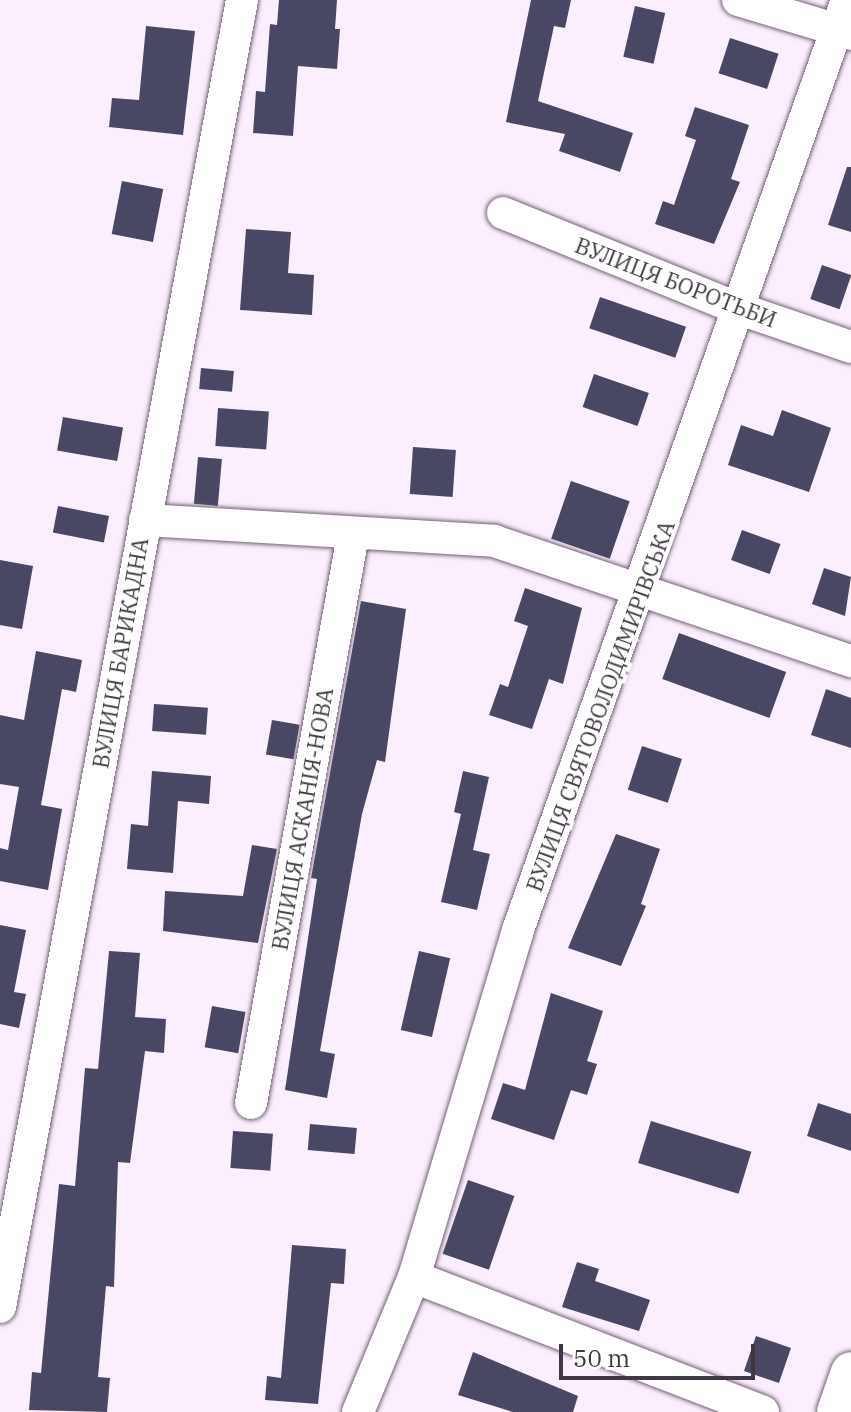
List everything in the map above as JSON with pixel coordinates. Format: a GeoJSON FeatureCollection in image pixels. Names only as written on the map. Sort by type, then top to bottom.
{"type":"FeatureCollection","features":[{"type":"Feature","properties":{"kind":"main road"},"geometry":{"type":"LineString","coordinates":[[837,1412],[851,1372]]}},
{"type":"Feature","properties":{"kind":"street","name":"ВУЛИЦЯ БАРИКАДНА"},"geometry":{"type":"LineString","coordinates":[[0,1307],[242,0]]}},
{"type":"Feature","properties":{"kind":"street"},"geometry":{"type":"LineString","coordinates":[[738,0],[845,21]]}},
{"type":"Feature","properties":{"kind":"street","name":"ВУЛИЦЯ СВЯТОВОЛОДИМИРІВСЬКА"},"geometry":{"type":"LineString","coordinates":[[358,1412],[414,1277],[518,930],[644,589],[740,309],[845,21]]}},
{"type":"Feature","properties":{"kind":"street","name":"ВУЛИЦЯ БОРОТЬБИ"},"geometry":{"type":"LineString","coordinates":[[503,213],[740,309],[851,347]]}},
{"type":"Feature","properties":{"kind":"street"},"geometry":{"type":"LineString","coordinates":[[145,520],[353,535],[494,541],[851,661]]}},
{"type":"Feature","properties":{"kind":"street","name":"ВУЛИЦЯ АСКАНІЯ-НОВА"},"geometry":{"type":"LineString","coordinates":[[251,1103],[353,535]]}},
{"type":"Feature","properties":{"kind":"street"},"geometry":{"type":"LineString","coordinates":[[414,1277],[763,1412]]}},
{"type":"Feature","properties":{"kind":"building"},"geometry":{"type":"Polygon","coordinates":[[[279,0],[337,0],[335,29],[340,29],[337,69],[298,66],[293,136],[253,133],[256,91],[265,92],[270,24],[277,25],[279,0]]]}},
{"type":"Feature","properties":{"kind":"building"},"geometry":{"type":"Polygon","coordinates":[[[531,0],[571,0],[565,28],[554,26],[538,101],[633,133],[620,172],[559,151],[565,134],[506,122],[531,0]]]}},
{"type":"Feature","properties":{"kind":"building"},"geometry":{"type":"Polygon","coordinates":[[[635,6],[665,13],[654,64],[623,57],[635,6]]]}},
{"type":"Feature","properties":{"kind":"building"},"geometry":{"type":"Polygon","coordinates":[[[146,26],[195,31],[183,135],[109,127],[112,98],[139,100],[146,26]]]}},
{"type":"Feature","properties":{"kind":"building"},"geometry":{"type":"Polygon","coordinates":[[[730,38],[779,54],[767,89],[719,73],[730,38]]]}},
{"type":"Feature","properties":{"kind":"building"},"geometry":{"type":"Polygon","coordinates":[[[695,107],[749,125],[731,179],[740,182],[714,244],[655,224],[663,201],[674,205],[696,140],[685,136],[695,107]]]}},
{"type":"Feature","properties":{"kind":"building"},"geometry":{"type":"Polygon","coordinates":[[[847,167],[851,167],[851,232],[828,225],[847,167]]]}},
{"type":"Feature","properties":{"kind":"building"},"geometry":{"type":"Polygon","coordinates":[[[122,181],[163,189],[153,242],[112,234],[122,181]]]}},
{"type":"Feature","properties":{"kind":"building"},"geometry":{"type":"Polygon","coordinates":[[[246,229],[291,232],[288,273],[314,275],[312,315],[240,310],[246,229]]]}},
{"type":"Feature","properties":{"kind":"building"},"geometry":{"type":"Polygon","coordinates":[[[822,265],[851,275],[840,309],[810,299],[822,265]]]}},
{"type":"Feature","properties":{"kind":"building"},"geometry":{"type":"Polygon","coordinates":[[[600,297],[686,327],[675,358],[589,328],[600,297]]]}},
{"type":"Feature","properties":{"kind":"building"},"geometry":{"type":"Polygon","coordinates":[[[201,368],[234,371],[232,392],[199,389],[201,368]]]}},
{"type":"Feature","properties":{"kind":"building"},"geometry":{"type":"Polygon","coordinates":[[[594,374],[649,393],[637,426],[583,407],[594,374]]]}},
{"type":"Feature","properties":{"kind":"building"},"geometry":{"type":"Polygon","coordinates":[[[218,408],[269,412],[266,449],[215,446],[218,408]]]}},
{"type":"Feature","properties":{"kind":"building"},"geometry":{"type":"Polygon","coordinates":[[[782,410],[831,428],[809,492],[728,465],[741,425],[773,436],[782,410]]]}},
{"type":"Feature","properties":{"kind":"building"},"geometry":{"type":"Polygon","coordinates":[[[63,417],[123,428],[117,461],[57,450],[63,417]]]}},
{"type":"Feature","properties":{"kind":"building"},"geometry":{"type":"Polygon","coordinates":[[[413,447],[456,450],[453,497],[410,494],[413,447]]]}},
{"type":"Feature","properties":{"kind":"building"},"geometry":{"type":"Polygon","coordinates":[[[198,457],[222,459],[218,506],[194,504],[198,457]]]}},
{"type":"Feature","properties":{"kind":"building"},"geometry":{"type":"Polygon","coordinates":[[[571,481],[630,501],[610,559],[551,539],[571,481]]]}},
{"type":"Feature","properties":{"kind":"building"},"geometry":{"type":"Polygon","coordinates":[[[58,506],[109,516],[104,542],[53,533],[58,506]]]}},
{"type":"Feature","properties":{"kind":"building"},"geometry":{"type":"Polygon","coordinates":[[[742,530],[781,544],[770,574],[731,560],[742,530]]]}},
{"type":"Feature","properties":{"kind":"building"},"geometry":{"type":"Polygon","coordinates":[[[0,560],[33,566],[22,629],[0,625],[0,560]]]}},
{"type":"Feature","properties":{"kind":"building"},"geometry":{"type":"Polygon","coordinates":[[[824,568],[851,577],[845,616],[812,604],[824,568]]]}},
{"type":"Feature","properties":{"kind":"building"},"geometry":{"type":"Polygon","coordinates":[[[525,588],[582,608],[563,684],[549,679],[532,729],[489,715],[500,684],[508,687],[528,626],[514,621],[525,588]]]}},
{"type":"Feature","properties":{"kind":"building"},"geometry":{"type":"Polygon","coordinates":[[[361,601],[406,609],[385,762],[377,760],[362,814],[320,1051],[335,1054],[327,1098],[285,1090],[317,879],[311,878],[361,601]]]}},
{"type":"Feature","properties":{"kind":"building"},"geometry":{"type":"Polygon","coordinates":[[[679,633],[786,672],[769,718],[662,679],[679,633]]]}},
{"type":"Feature","properties":{"kind":"building"},"geometry":{"type":"Polygon","coordinates":[[[36,651],[82,660],[76,692],[62,689],[41,805],[62,809],[48,890],[0,881],[0,848],[8,850],[19,787],[0,784],[0,715],[24,720],[36,651]]]}},
{"type":"Feature","properties":{"kind":"building"},"geometry":{"type":"Polygon","coordinates":[[[826,689],[851,698],[851,748],[811,735],[826,689]]]}},
{"type":"Feature","properties":{"kind":"building"},"geometry":{"type":"Polygon","coordinates":[[[154,704],[208,708],[206,735],[152,731],[154,704]]]}},
{"type":"Feature","properties":{"kind":"building"},"geometry":{"type":"Polygon","coordinates":[[[272,720],[300,725],[293,759],[266,754],[272,720]]]}},
{"type":"Feature","properties":{"kind":"building"},"geometry":{"type":"Polygon","coordinates":[[[642,746],[682,759],[668,803],[628,790],[642,746]]]}},
{"type":"Feature","properties":{"kind":"building"},"geometry":{"type":"Polygon","coordinates":[[[152,771],[211,776],[209,804],[178,801],[173,873],[127,869],[131,824],[148,826],[152,771]]]}},
{"type":"Feature","properties":{"kind":"building"},"geometry":{"type":"Polygon","coordinates":[[[463,771],[489,777],[473,850],[490,854],[477,910],[441,902],[461,814],[454,812],[463,771]]]}},
{"type":"Feature","properties":{"kind":"building"},"geometry":{"type":"Polygon","coordinates":[[[616,834],[660,849],[641,904],[646,906],[621,966],[568,948],[616,834]]]}},
{"type":"Feature","properties":{"kind":"building"},"geometry":{"type":"Polygon","coordinates":[[[252,845],[277,849],[258,943],[163,931],[165,891],[243,896],[252,845]]]}},
{"type":"Feature","properties":{"kind":"building"},"geometry":{"type":"Polygon","coordinates":[[[0,925],[26,930],[14,992],[26,994],[19,1028],[0,1024],[0,925]]]}},
{"type":"Feature","properties":{"kind":"building"},"geometry":{"type":"Polygon","coordinates":[[[109,951],[140,953],[135,1017],[166,1019],[164,1053],[145,1051],[130,1163],[118,1162],[114,1287],[106,1286],[98,1377],[110,1378],[107,1412],[29,1410],[32,1372],[41,1373],[59,1184],[75,1186],[85,1068],[98,1069],[109,951]]]}},
{"type":"Feature","properties":{"kind":"building"},"geometry":{"type":"Polygon","coordinates":[[[419,951],[450,958],[432,1037],[401,1030],[419,951]]]}},
{"type":"Feature","properties":{"kind":"building"},"geometry":{"type":"Polygon","coordinates":[[[551,993],[603,1011],[587,1061],[597,1064],[587,1095],[571,1090],[554,1140],[491,1119],[503,1083],[525,1090],[551,993]]]}},
{"type":"Feature","properties":{"kind":"building"},"geometry":{"type":"Polygon","coordinates":[[[212,1006],[245,1012],[238,1053],[205,1047],[212,1006]]]}},
{"type":"Feature","properties":{"kind":"building"},"geometry":{"type":"Polygon","coordinates":[[[818,1103],[851,1114],[851,1151],[807,1136],[818,1103]]]}},
{"type":"Feature","properties":{"kind":"building"},"geometry":{"type":"Polygon","coordinates":[[[651,1121],[751,1152],[739,1194],[638,1163],[651,1121]]]}},
{"type":"Feature","properties":{"kind":"building"},"geometry":{"type":"Polygon","coordinates":[[[310,1124],[357,1128],[355,1154],[308,1150],[310,1124]]]}},
{"type":"Feature","properties":{"kind":"building"},"geometry":{"type":"Polygon","coordinates":[[[233,1131],[273,1134],[270,1171],[230,1168],[233,1131]]]}},
{"type":"Feature","properties":{"kind":"building"},"geometry":{"type":"Polygon","coordinates":[[[468,1180],[514,1196],[489,1270],[443,1254],[468,1180]]]}},
{"type":"Feature","properties":{"kind":"building"},"geometry":{"type":"Polygon","coordinates":[[[292,1245],[346,1249],[344,1284],[331,1283],[318,1404],[265,1400],[267,1376],[281,1378],[292,1245]]]}},
{"type":"Feature","properties":{"kind":"building"},"geometry":{"type":"Polygon","coordinates":[[[577,1262],[599,1269],[595,1281],[650,1300],[639,1331],[562,1307],[577,1262]]]}},
{"type":"Feature","properties":{"kind":"building"},"geometry":{"type":"Polygon","coordinates":[[[756,1336],[791,1348],[779,1383],[744,1371],[756,1336]]]}},
{"type":"Feature","properties":{"kind":"building"},"geometry":{"type":"Polygon","coordinates":[[[473,1352],[578,1396],[573,1412],[513,1412],[458,1395],[473,1352]]]}}]}
